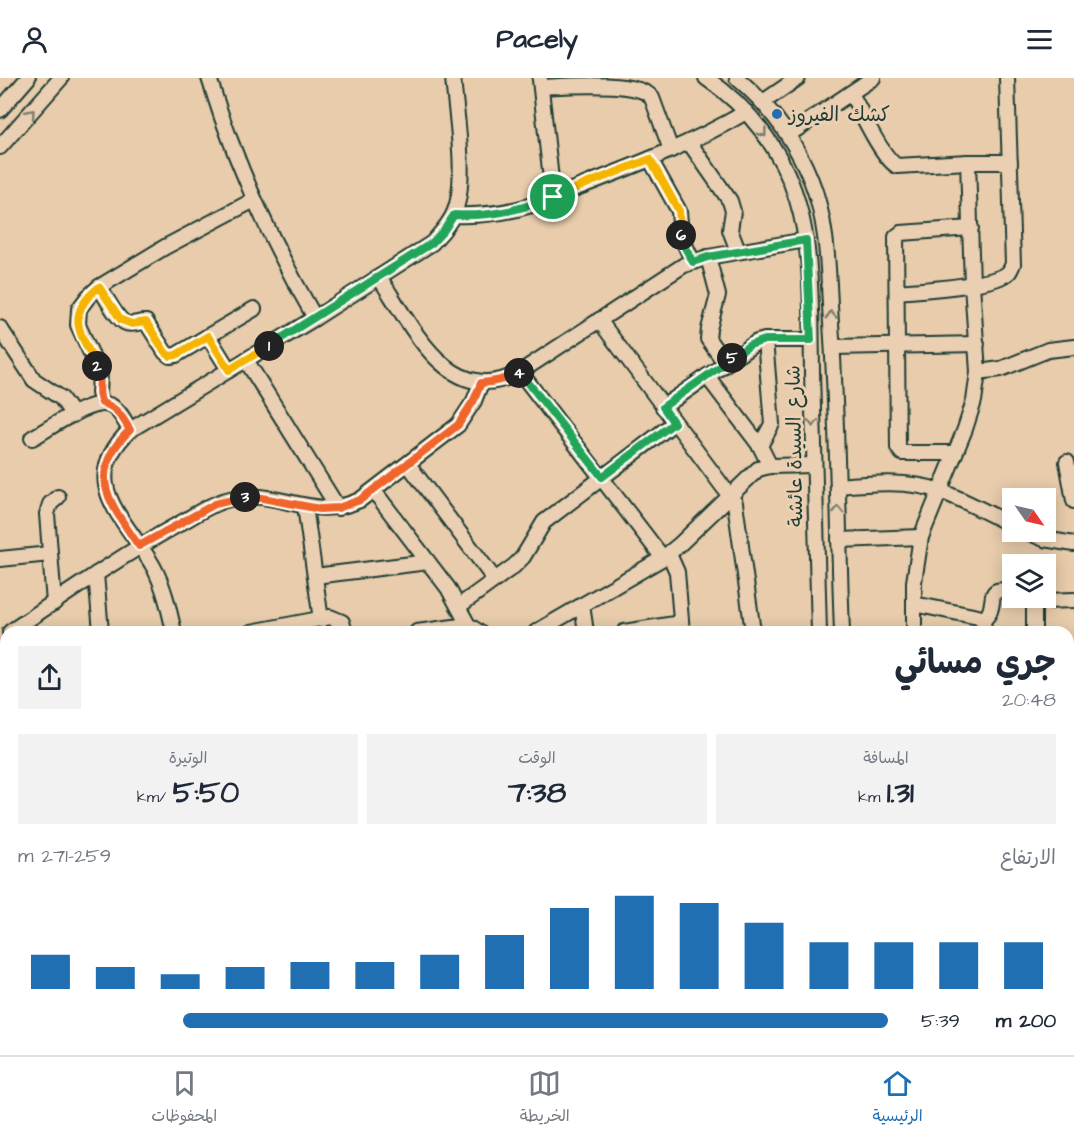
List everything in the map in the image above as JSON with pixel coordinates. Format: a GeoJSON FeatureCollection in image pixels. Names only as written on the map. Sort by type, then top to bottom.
{"type":"FeatureCollection","features":[{"type":"Feature","properties":{"kind":"street"},"geometry":{"type":"LineString","coordinates":[[0,110],[28,78]]}},
{"type":"Feature","properties":{"kind":"street"},"geometry":{"type":"LineString","coordinates":[[0,147],[61,78]]}},
{"type":"Feature","properties":{"kind":"street"},"geometry":{"type":"LineString","coordinates":[[209,78],[229,138],[254,200],[279,253],[315,318]]}},
{"type":"Feature","properties":{"kind":"street"},"geometry":{"type":"LineString","coordinates":[[172,626],[162,585],[153,566],[106,494],[105,476],[108,458],[117,442],[130,430],[315,318],[432,243],[444,230],[454,215],[460,196],[462,177],[453,78]]}},
{"type":"Feature","properties":{"kind":"street","name":"شارع السيدة عائشة"},"geometry":{"type":"LineString","coordinates":[[706,78],[746,112],[771,144],[797,199],[806,240],[819,626]]}},
{"type":"Feature","properties":{"kind":"street","name":"شارع السيدة عائشة"},"geometry":{"type":"LineString","coordinates":[[737,78],[763,102],[788,135],[811,180],[825,229],[833,347],[842,626]]}},
{"type":"Feature","properties":{"kind":"street"},"geometry":{"type":"LineString","coordinates":[[763,102],[798,78]]}},
{"type":"Feature","properties":{"kind":"street"},"geometry":{"type":"LineString","coordinates":[[788,135],[873,78]]}},
{"type":"Feature","properties":{"kind":"street"},"geometry":{"type":"LineString","coordinates":[[897,292],[972,284],[1010,272],[1013,264],[1006,78]]}},
{"type":"Feature","properties":{"kind":"street"},"geometry":{"type":"LineString","coordinates":[[553,197],[540,82],[639,88],[647,92],[652,98],[671,150]]}},
{"type":"Feature","properties":{"kind":"street"},"geometry":{"type":"LineString","coordinates":[[851,93],[882,150],[897,166],[1010,162]]}},
{"type":"Feature","properties":{"kind":"street"},"geometry":{"type":"LineString","coordinates":[[454,215],[479,216],[503,213],[553,197],[671,150],[721,127],[746,112]]}},
{"type":"Feature","properties":{"kind":"street"},"geometry":{"type":"LineString","coordinates":[[689,141],[730,201],[733,211],[730,230],[738,251]]}},
{"type":"Feature","properties":{"kind":"street"},"geometry":{"type":"LineString","coordinates":[[650,159],[679,211],[681,236],[693,262]]}},
{"type":"Feature","properties":{"kind":"street"},"geometry":{"type":"LineString","coordinates":[[914,626],[916,559],[921,537],[965,429],[974,401],[978,372],[972,284],[968,162]]}},
{"type":"Feature","properties":{"kind":"street"},"geometry":{"type":"LineString","coordinates":[[102,403],[99,393],[100,373],[80,333],[77,317],[83,303],[99,287],[165,247],[254,200]]}},
{"type":"Feature","properties":{"kind":"street"},"geometry":{"type":"LineString","coordinates":[[954,453],[902,453],[899,451],[896,237],[901,233],[971,228]]}},
{"type":"Feature","properties":{"kind":"street"},"geometry":{"type":"LineString","coordinates":[[379,277],[422,340],[451,372],[481,383],[495,382],[508,379],[520,372],[598,320],[693,262],[738,251],[806,240]]}},
{"type":"Feature","properties":{"kind":"street"},"geometry":{"type":"LineString","coordinates":[[708,257],[718,295],[708,339],[725,363]]}},
{"type":"Feature","properties":{"kind":"street"},"geometry":{"type":"LineString","coordinates":[[99,287],[121,320],[132,324],[146,322],[168,355],[176,355],[254,309]]}},
{"type":"Feature","properties":{"kind":"street"},"geometry":{"type":"LineString","coordinates":[[598,320],[730,495],[737,512],[752,626]]}},
{"type":"Feature","properties":{"kind":"street"},"geometry":{"type":"LineString","coordinates":[[0,328],[34,380],[61,398],[72,415]]}},
{"type":"Feature","properties":{"kind":"street"},"geometry":{"type":"LineString","coordinates":[[208,336],[229,370]]}},
{"type":"Feature","properties":{"kind":"street"},"geometry":{"type":"LineString","coordinates":[[760,446],[771,428],[772,419],[765,340]]}},
{"type":"Feature","properties":{"kind":"street"},"geometry":{"type":"LineString","coordinates":[[663,407],[750,345],[765,340],[811,340]]}},
{"type":"Feature","properties":{"kind":"street"},"geometry":{"type":"LineString","coordinates":[[833,347],[977,344]]}},
{"type":"Feature","properties":{"kind":"street"},"geometry":{"type":"LineString","coordinates":[[978,372],[1001,369],[1048,350],[1074,347]]}},
{"type":"Feature","properties":{"kind":"street"},"geometry":{"type":"LineString","coordinates":[[246,360],[338,508]]}},
{"type":"Feature","properties":{"kind":"street"},"geometry":{"type":"LineString","coordinates":[[520,372],[677,572],[681,626]]}},
{"type":"Feature","properties":{"kind":"street"},"geometry":{"type":"LineString","coordinates":[[707,376],[760,446],[770,466]]}},
{"type":"Feature","properties":{"kind":"street"},"geometry":{"type":"LineString","coordinates":[[19,626],[139,546],[215,504],[236,498],[257,497],[320,509],[338,508],[360,500],[458,425],[474,400],[481,383]]}},
{"type":"Feature","properties":{"kind":"street"},"geometry":{"type":"LineString","coordinates":[[812,390],[834,390]]}},
{"type":"Feature","properties":{"kind":"street"},"geometry":{"type":"LineString","coordinates":[[32,438],[89,406],[102,403],[112,405],[130,430]]}},
{"type":"Feature","properties":{"kind":"street"},"geometry":{"type":"LineString","coordinates":[[459,606],[514,566],[523,557],[544,522],[674,423]]}},
{"type":"Feature","properties":{"kind":"street"},"geometry":{"type":"LineString","coordinates":[[1067,462],[1074,501]]}},
{"type":"Feature","properties":{"kind":"street"},"geometry":{"type":"LineString","coordinates":[[408,464],[495,580]]}},
{"type":"Feature","properties":{"kind":"street"},"geometry":{"type":"LineString","coordinates":[[546,626],[666,556],[753,473],[770,466],[814,465]]}},
{"type":"Feature","properties":{"kind":"street"},"geometry":{"type":"LineString","coordinates":[[838,486],[872,483],[906,485],[939,491],[1002,520]]}},
{"type":"Feature","properties":{"kind":"street"},"geometry":{"type":"LineString","coordinates":[[374,491],[448,588],[470,626]]}},
{"type":"Feature","properties":{"kind":"street"},"geometry":{"type":"LineString","coordinates":[[54,603],[47,514],[50,504],[57,497]]}},
{"type":"Feature","properties":{"kind":"street"},"geometry":{"type":"LineString","coordinates":[[305,506],[315,576],[328,623]]}},
{"type":"Feature","properties":{"kind":"street"},"geometry":{"type":"LineString","coordinates":[[839,540],[921,537]]}},
{"type":"Feature","properties":{"kind":"street"},"geometry":{"type":"LineString","coordinates":[[1056,541],[1074,544]]}},
{"type":"Feature","properties":{"kind":"street"},"geometry":{"type":"LineString","coordinates":[[0,559],[50,554]]}},
{"type":"Feature","properties":{"kind":"street"},"geometry":{"type":"LineString","coordinates":[[315,576],[428,562]]}},
{"type":"Feature","properties":{"kind":"street"},"geometry":{"type":"LineString","coordinates":[[817,566],[840,565]]}},
{"type":"Feature","properties":{"kind":"street"},"geometry":{"type":"LineString","coordinates":[[96,574],[100,626]]}},
{"type":"Feature","properties":{"kind":"street"},"geometry":{"type":"LineString","coordinates":[[984,626],[991,611],[993,593],[1002,589]]}},
{"type":"Feature","properties":{"kind":"street"},"geometry":{"type":"LineString","coordinates":[[1056,601],[1074,600]]}},
{"type":"Feature","properties":{"kind":"street"},"geometry":{"type":"LineString","coordinates":[[914,604],[978,617],[984,626]]}},
{"type":"Feature","properties":{"kind":"street"},"geometry":{"type":"LineString","coordinates":[[582,605],[585,626]]}},
{"type":"Feature","properties":{"kind":"street"},"geometry":{"type":"LineString","coordinates":[[1033,608],[1034,626]]}},
{"type":"Feature","properties":{"kind":"street"},"geometry":{"type":"LineString","coordinates":[[302,626],[342,622],[343,626]]}},
{"type":"Feature","properties":{"kind":"place","name":"كشك الفيروز"},"geometry":{"type":"Point","coordinates":[777,114]}},
{"type":"Feature","properties":{"kind":"route"},"geometry":{"type":"LineString","coordinates":[[650,159],[679,211],[683,244],[693,262],[738,251],[806,240],[811,340],[765,340],[750,345],[663,407],[674,423],[602,477],[520,372],[508,379],[481,383],[467,413],[458,425],[360,500],[338,508],[320,509],[257,497],[246,496],[225,500],[139,546],[114,510],[106,494],[105,476],[108,458],[117,442],[130,430],[112,405],[102,403],[99,393],[100,373],[80,333],[77,317],[79,309],[94,291],[99,287],[121,320],[126,323],[146,322],[168,355],[176,355],[208,336],[229,370],[432,243],[454,215],[503,213],[553,197],[650,159]]}}]}
